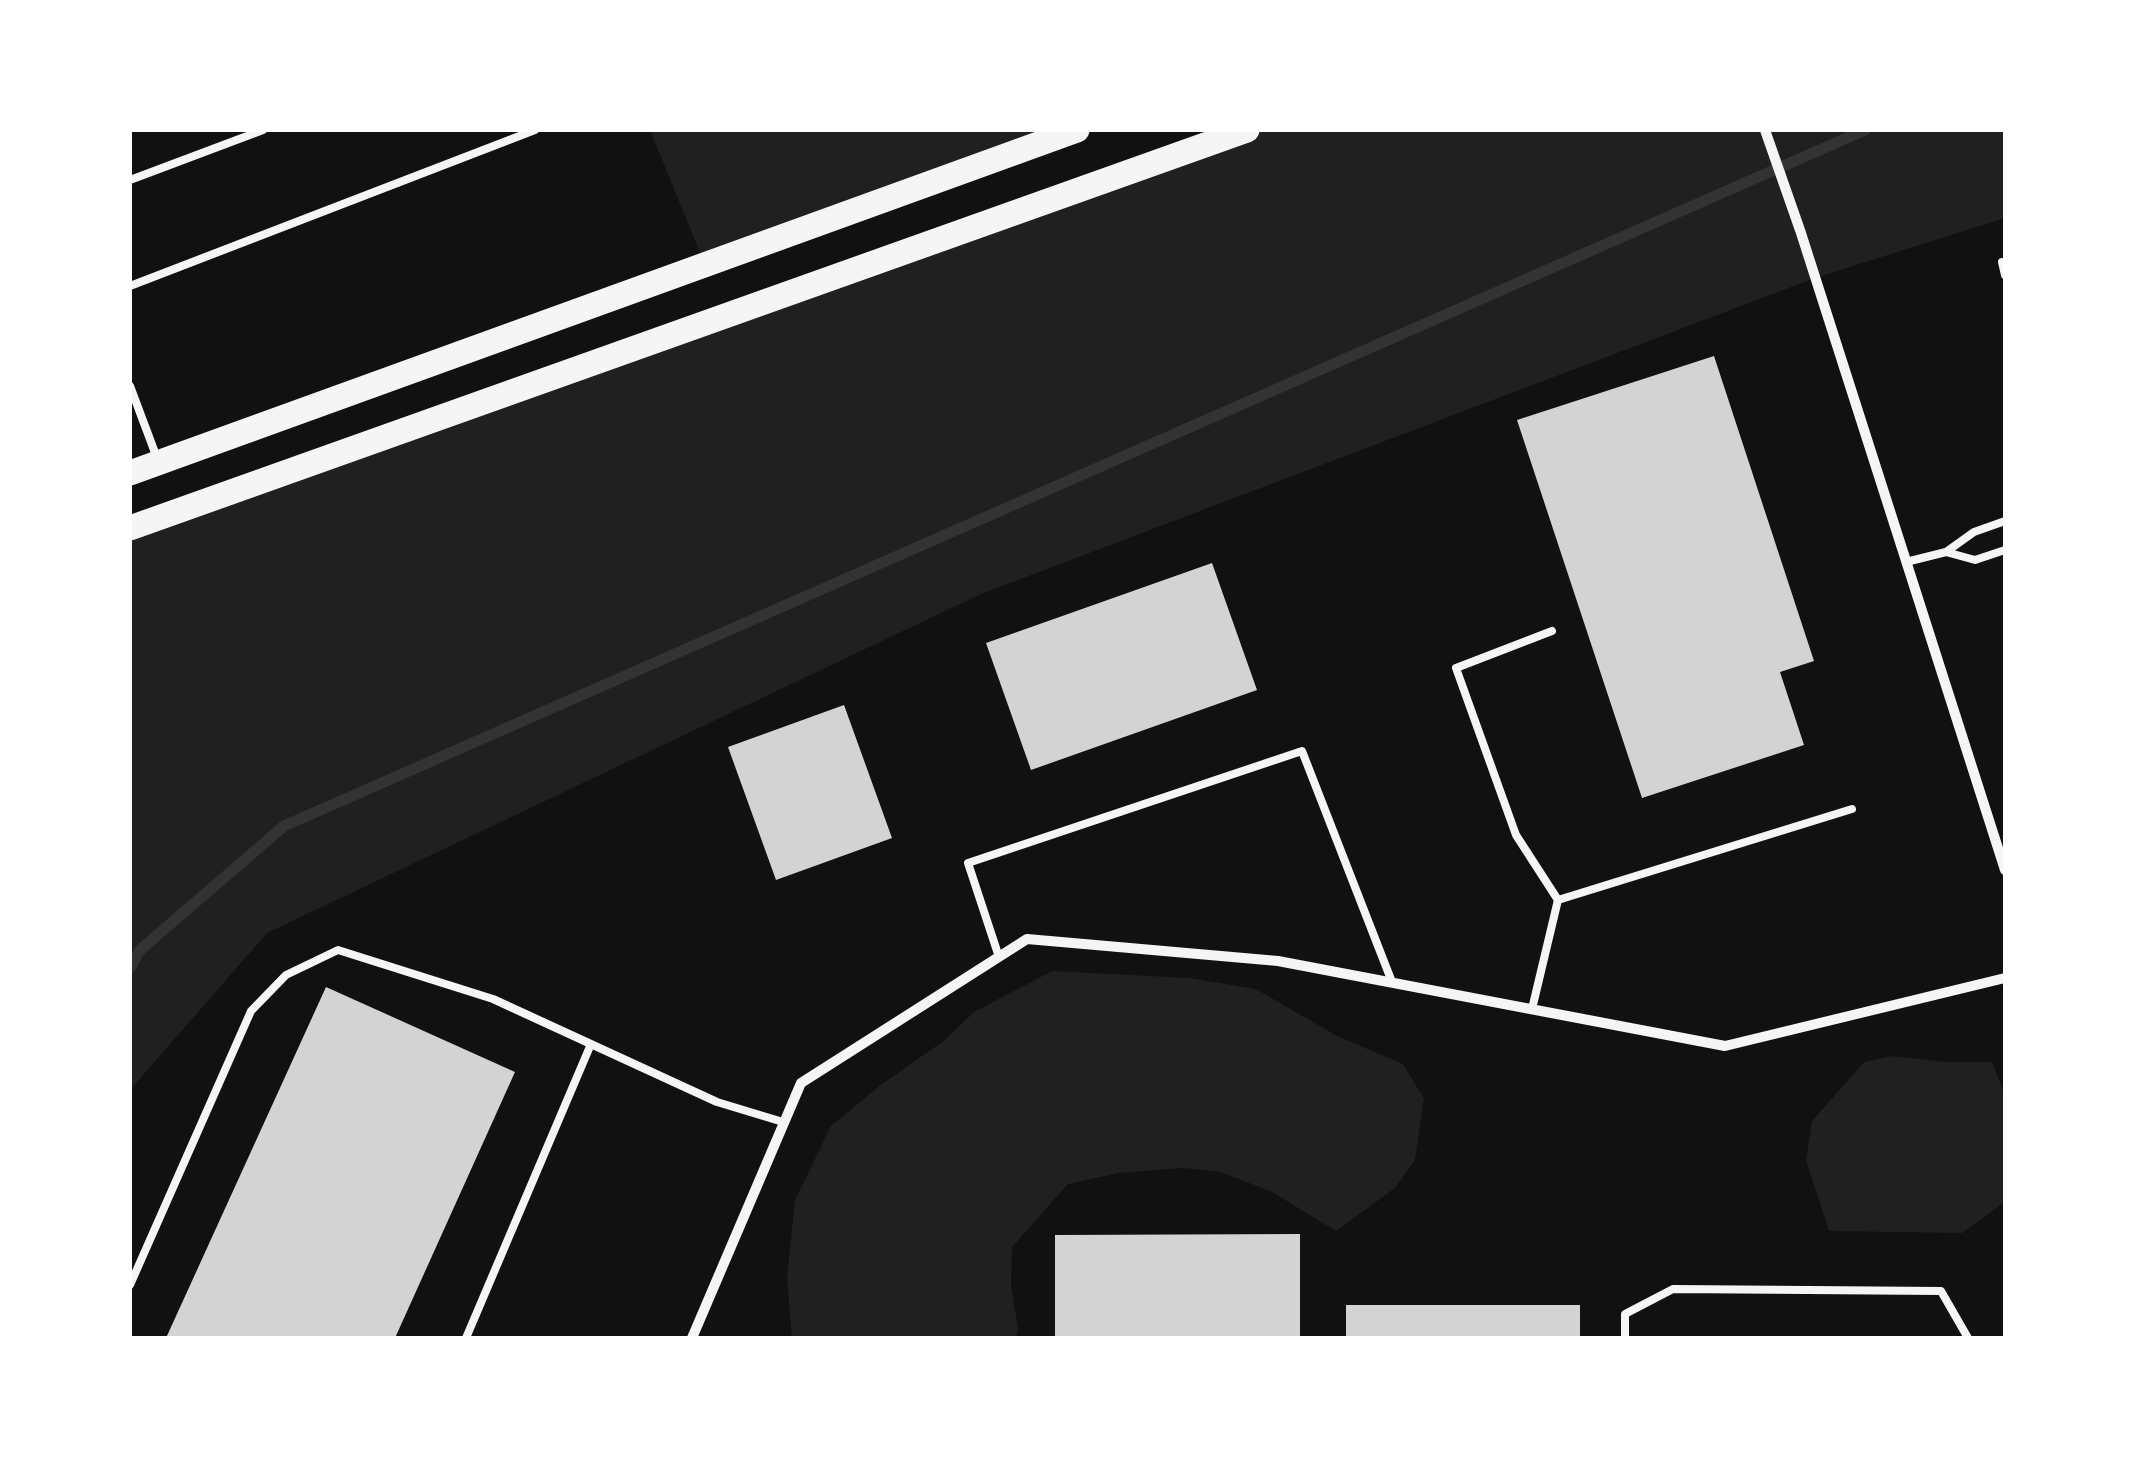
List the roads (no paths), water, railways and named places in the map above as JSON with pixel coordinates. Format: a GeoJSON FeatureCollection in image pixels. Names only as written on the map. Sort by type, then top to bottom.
{"type":"FeatureCollection","features":[{"type":"Feature","properties":{"kind":"main road"},"geometry":{"type":"LineString","coordinates":[[130,472],[1077,130]]}},
{"type":"Feature","properties":{"kind":"main road"},"geometry":{"type":"LineString","coordinates":[[130,528],[1247,130]]}},
{"type":"Feature","properties":{"kind":"street"},"geometry":{"type":"LineString","coordinates":[[1765,130],[2005,870]]}},
{"type":"Feature","properties":{"kind":"street"},"geometry":{"type":"LineString","coordinates":[[692,1338],[800,1083],[1027,939],[1278,961],[1726,1046],[2005,978]]}},
{"type":"Feature","properties":{"kind":"lane"},"geometry":{"type":"LineString","coordinates":[[130,180],[263,130]]}},
{"type":"Feature","properties":{"kind":"lane"},"geometry":{"type":"LineString","coordinates":[[130,286],[535,130]]}},
{"type":"Feature","properties":{"kind":"lane"},"geometry":{"type":"LineString","coordinates":[[2002,262],[2005,275]]}},
{"type":"Feature","properties":{"kind":"lane"},"geometry":{"type":"LineString","coordinates":[[130,386],[158,462]]}},
{"type":"Feature","properties":{"kind":"lane"},"geometry":{"type":"LineString","coordinates":[[1906,562],[1946,552],[1974,532],[2005,521]]}},
{"type":"Feature","properties":{"kind":"lane"},"geometry":{"type":"LineString","coordinates":[[1946,552],[1975,560],[2005,550]]}},
{"type":"Feature","properties":{"kind":"lane"},"geometry":{"type":"LineString","coordinates":[[1532,1009],[1558,900],[1516,835],[1456,668],[1552,631]]}},
{"type":"Feature","properties":{"kind":"lane"},"geometry":{"type":"LineString","coordinates":[[999,957],[968,863],[1302,752],[1392,982]]}},
{"type":"Feature","properties":{"kind":"lane"},"geometry":{"type":"LineString","coordinates":[[1558,900],[1852,810]]}},
{"type":"Feature","properties":{"kind":"lane"},"geometry":{"type":"LineString","coordinates":[[130,1285],[251,1011],[286,975],[338,950],[492,999],[717,1102],[784,1122]]}},
{"type":"Feature","properties":{"kind":"lane"},"geometry":{"type":"LineString","coordinates":[[466,1338],[591,1044]]}},
{"type":"Feature","properties":{"kind":"lane"},"geometry":{"type":"LineString","coordinates":[[1625,1338],[1625,1314],[1672,1288],[1941,1291],[1968,1338]]}},
{"type":"Feature","properties":{"kind":"waterway"},"geometry":{"type":"LineString","coordinates":[[130,968],[140,950],[284,826],[1865,130]]}}]}
